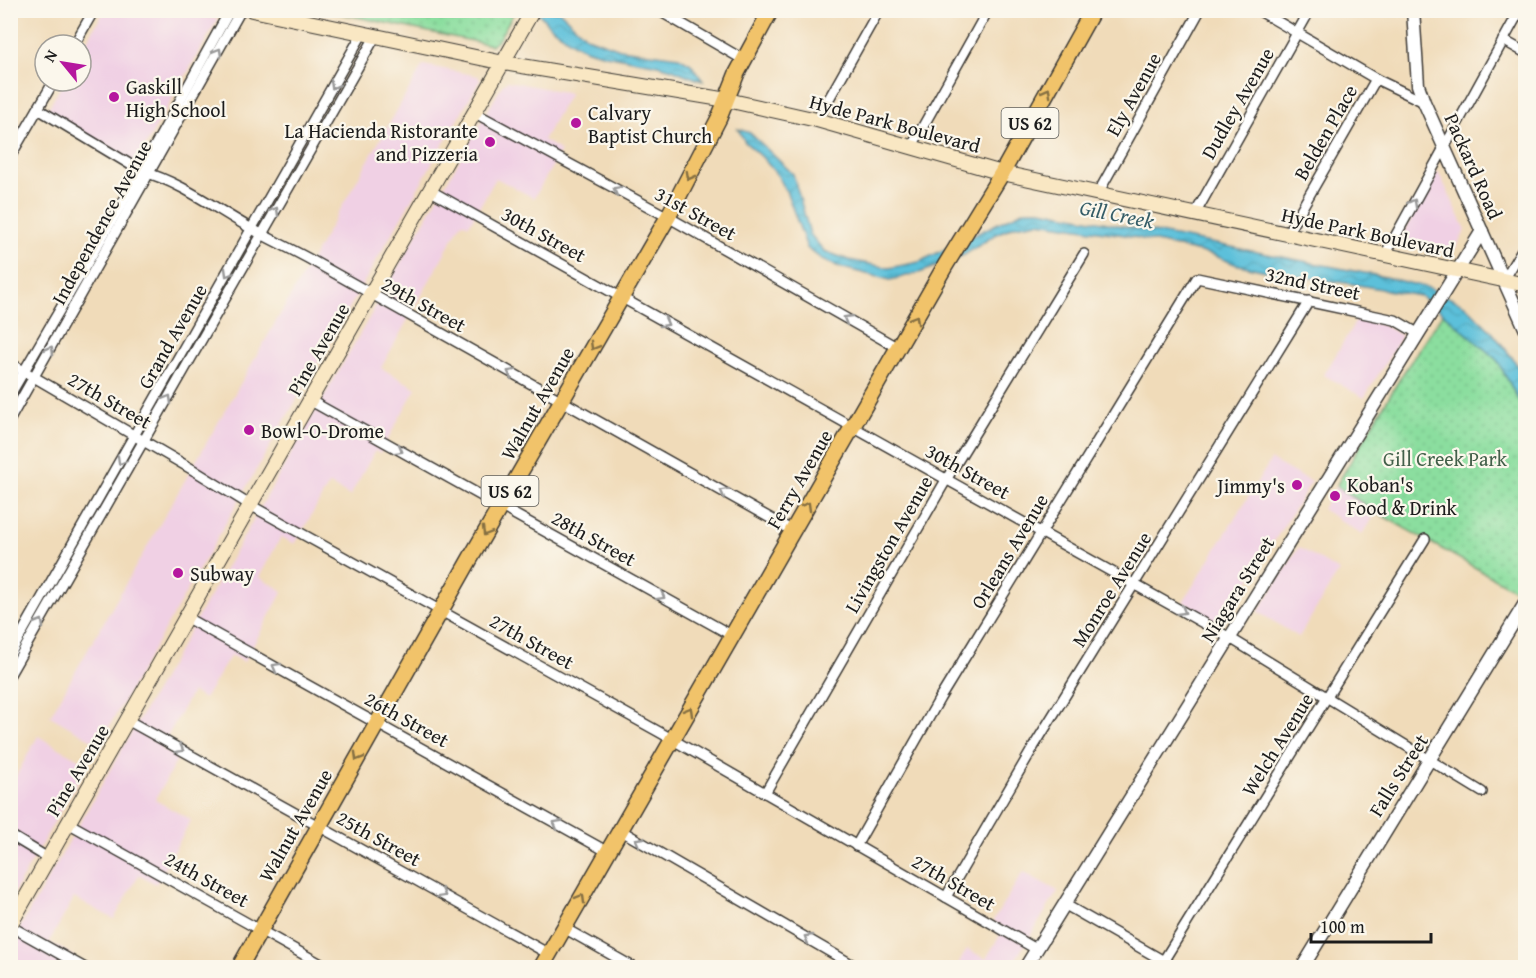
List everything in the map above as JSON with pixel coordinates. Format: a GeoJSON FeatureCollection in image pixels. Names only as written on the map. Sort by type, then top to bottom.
{"type":"FeatureCollection","features":[{"type":"Feature","properties":{"kind":"main road","name":"Hyde Park Boulevard"},"geometry":{"type":"LineString","coordinates":[[252,10],[504,63],[727,100],[817,120],[1002,173],[1097,195],[1526,285]]}},
{"type":"Feature","properties":{"kind":"main road","name":"Walnut Avenue"},"geometry":{"type":"LineString","coordinates":[[239,968],[668,218],[695,167],[744,60],[771,10]]}},
{"type":"Feature","properties":{"kind":"main road","name":"Ferry Avenue"},"geometry":{"type":"LineString","coordinates":[[545,961],[945,266],[1002,173],[1093,10]]}},
{"type":"Feature","properties":{"kind":"main road","name":"Pine Avenue"},"geometry":{"type":"LineString","coordinates":[[10,926],[533,11]]}},
{"type":"Feature","properties":{"kind":"street"},"geometry":{"type":"LineString","coordinates":[[81,33],[94,10]]}},
{"type":"Feature","properties":{"kind":"street","name":"Independence Avenue"},"geometry":{"type":"LineString","coordinates":[[10,419],[145,172],[230,10]]}},
{"type":"Feature","properties":{"kind":"street","name":"Independence Avenue"},"geometry":{"type":"LineString","coordinates":[[10,395],[241,10]]}},
{"type":"Feature","properties":{"kind":"street"},"geometry":{"type":"LineString","coordinates":[[658,10],[744,60]]}},
{"type":"Feature","properties":{"kind":"street"},"geometry":{"type":"LineString","coordinates":[[817,120],[879,10]]}},
{"type":"Feature","properties":{"kind":"street"},"geometry":{"type":"LineString","coordinates":[[912,146],[988,10]]}},
{"type":"Feature","properties":{"kind":"street","name":"Ely Avenue"},"geometry":{"type":"LineString","coordinates":[[1097,195],[1200,10]]}},
{"type":"Feature","properties":{"kind":"street"},"geometry":{"type":"LineString","coordinates":[[1258,10],[1376,79],[1424,102]]}},
{"type":"Feature","properties":{"kind":"street","name":"Dudley Avenue"},"geometry":{"type":"LineString","coordinates":[[1195,214],[1310,10]]}},
{"type":"Feature","properties":{"kind":"street","name":"Packard Road"},"geometry":{"type":"LineString","coordinates":[[1413,10],[1419,85],[1424,102],[1526,330]]}},
{"type":"Feature","properties":{"kind":"street"},"geometry":{"type":"LineString","coordinates":[[1384,255],[1520,10]]}},
{"type":"Feature","properties":{"kind":"street"},"geometry":{"type":"LineString","coordinates":[[10,674],[140,439],[262,234],[369,35]]}},
{"type":"Feature","properties":{"kind":"street","name":"Grand Avenue"},"geometry":{"type":"LineString","coordinates":[[10,654],[140,439],[253,230],[369,35]]}},
{"type":"Feature","properties":{"kind":"street"},"geometry":{"type":"LineString","coordinates":[[1503,40],[1526,53]]}},
{"type":"Feature","properties":{"kind":"street","name":"Belden Place"},"geometry":{"type":"LineString","coordinates":[[1287,234],[1376,79]]}},
{"type":"Feature","properties":{"kind":"street"},"geometry":{"type":"LineString","coordinates":[[10,157],[47,93]]}},
{"type":"Feature","properties":{"kind":"street","name":"29th Street"},"geometry":{"type":"LineString","coordinates":[[38,109],[145,172],[203,200],[253,230],[314,261],[793,531]]}},
{"type":"Feature","properties":{"kind":"street","name":"31st Street"},"geometry":{"type":"LineString","coordinates":[[476,113],[898,348]]}},
{"type":"Feature","properties":{"kind":"street","name":"30th Street"},"geometry":{"type":"LineString","coordinates":[[431,191],[1230,638],[1482,792]]}},
{"type":"Feature","properties":{"kind":"street","name":"Niagara Street"},"geometry":{"type":"LineString","coordinates":[[1025,968],[1482,231]]}},
{"type":"Feature","properties":{"kind":"street"},"geometry":{"type":"LineString","coordinates":[[1504,280],[1526,243]]}},
{"type":"Feature","properties":{"kind":"street","name":"Livingston Avenue"},"geometry":{"type":"LineString","coordinates":[[765,793],[946,480],[1084,254]]}},
{"type":"Feature","properties":{"kind":"street","name":"32nd Street"},"geometry":{"type":"LineString","coordinates":[[1197,278],[1395,320],[1419,334]]}},
{"type":"Feature","properties":{"kind":"street","name":"Orleans Avenue"},"geometry":{"type":"LineString","coordinates":[[856,846],[940,698],[1197,278]]}},
{"type":"Feature","properties":{"kind":"street","name":"Monroe Avenue"},"geometry":{"type":"LineString","coordinates":[[946,897],[1034,746],[1309,301]]}},
{"type":"Feature","properties":{"kind":"street","name":"27th Street"},"geometry":{"type":"LineString","coordinates":[[10,363],[250,506],[672,740],[1036,949]]}},
{"type":"Feature","properties":{"kind":"street","name":"28th Street"},"geometry":{"type":"LineString","coordinates":[[311,401],[733,636]]}},
{"type":"Feature","properties":{"kind":"street","name":"Welch Avenue"},"geometry":{"type":"LineString","coordinates":[[1162,964],[1425,539]]}},
{"type":"Feature","properties":{"kind":"street","name":"Falls Street"},"geometry":{"type":"LineString","coordinates":[[1302,968],[1526,602]]}},
{"type":"Feature","properties":{"kind":"street","name":"26th Street"},"geometry":{"type":"LineString","coordinates":[[187,618],[608,852]]}},
{"type":"Feature","properties":{"kind":"street","name":"25th Street"},"geometry":{"type":"LineString","coordinates":[[129,721],[319,825],[545,961]]}},
{"type":"Feature","properties":{"kind":"street","name":"24th Street"},"geometry":{"type":"LineString","coordinates":[[68,823],[328,968]]}},
{"type":"Feature","properties":{"kind":"street"},"geometry":{"type":"LineString","coordinates":[[620,830],[858,968]]}},
{"type":"Feature","properties":{"kind":"street"},"geometry":{"type":"LineString","coordinates":[[10,835],[48,858]]}},
{"type":"Feature","properties":{"kind":"street"},"geometry":{"type":"LineString","coordinates":[[1064,904],[1162,964],[1176,968]]}},
{"type":"Feature","properties":{"kind":"street"},"geometry":{"type":"LineString","coordinates":[[10,926],[85,968]]}},
{"type":"Feature","properties":{"kind":"street"},"geometry":{"type":"LineString","coordinates":[[564,928],[635,968]]}},
{"type":"Feature","properties":{"kind":"shaded area","name":"Gaskill High School"},"geometry":{"type":"Polygon","coordinates":[[[104,11],[173,11],[218,19],[135,164],[46,112],[57,93],[93,93],[91,33],[104,11]]]}},
{"type":"Feature","properties":{"kind":"shaded area"},"geometry":{"type":"Polygon","coordinates":[[[423,65],[478,76],[480,80],[99,744],[50,716],[423,65]]]}},
{"type":"Feature","properties":{"kind":"shaded area"},"geometry":{"type":"Polygon","coordinates":[[[507,81],[570,93],[543,140],[561,151],[534,198],[496,178],[469,225],[462,222],[381,368],[416,388],[380,453],[375,451],[350,496],[329,484],[295,544],[281,537],[259,577],[283,591],[244,662],[231,655],[204,699],[192,692],[161,748],[178,758],[155,800],[191,820],[156,884],[139,875],[114,919],[74,898],[49,942],[74,956],[68,967],[11,968],[11,943],[503,84],[507,81]]]}},
{"type":"Feature","properties":{"kind":"shaded area"},"geometry":{"type":"Polygon","coordinates":[[[1438,171],[1466,230],[1452,253],[1399,241],[1438,171]]]}},
{"type":"Feature","properties":{"kind":"shaded area"},"geometry":{"type":"Polygon","coordinates":[[[1357,319],[1385,326],[1402,336],[1364,398],[1324,375],[1357,319]]]}},
{"type":"Feature","properties":{"kind":"shaded area"},"geometry":{"type":"Polygon","coordinates":[[[1271,460],[1311,482],[1222,625],[1183,602],[1271,460]]]}},
{"type":"Feature","properties":{"kind":"shaded area"},"geometry":{"type":"Polygon","coordinates":[[[1336,486],[1376,512],[1362,534],[1322,509],[1336,486]]]}},
{"type":"Feature","properties":{"kind":"shaded area"},"geometry":{"type":"Polygon","coordinates":[[[1299,547],[1339,571],[1299,637],[1258,612],[1299,547]]]}},
{"type":"Feature","properties":{"kind":"shaded area"},"geometry":{"type":"Polygon","coordinates":[[[38,736],[87,764],[11,898],[11,785],[38,736]]]}},
{"type":"Feature","properties":{"kind":"shaded area"},"geometry":{"type":"Polygon","coordinates":[[[1023,872],[1058,891],[1011,967],[956,968],[967,949],[986,959],[1004,928],[993,921],[1023,872]]]}},
{"type":"Feature","properties":{"kind":"green space"},"geometry":{"type":"Polygon","coordinates":[[[515,10],[497,42],[491,45],[328,11],[515,10]]]}},
{"type":"Feature","properties":{"kind":"green space","name":"Gill Creek Park"},"geometry":{"type":"Polygon","coordinates":[[[1443,313],[1497,360],[1525,412],[1526,587],[1522,594],[1376,512],[1336,486],[1402,375],[1443,313]]]}},
{"type":"Feature","properties":{"kind":"water"},"geometry":{"type":"Polygon","coordinates":[[[534,11],[559,11],[587,37],[620,49],[679,57],[691,64],[703,81],[669,68],[583,48],[556,31],[534,11]]]}},
{"type":"Feature","properties":{"kind":"water"},"geometry":{"type":"Polygon","coordinates":[[[738,129],[750,133],[793,174],[810,234],[824,251],[849,260],[889,268],[919,262],[1025,210],[1041,210],[1385,277],[1429,288],[1465,305],[1492,332],[1514,360],[1525,381],[1525,412],[1497,360],[1420,296],[1275,273],[1235,264],[1213,255],[1125,235],[1038,222],[1015,226],[998,233],[964,255],[922,272],[890,280],[843,268],[824,261],[807,248],[787,193],[778,176],[745,142],[738,129]]]}},
{"type":"Feature","properties":{"kind":"place","name":"Gaskill High School"},"geometry":{"type":"Point","coordinates":[114,97]}},
{"type":"Feature","properties":{"kind":"place","name":"Calvary Baptist Church"},"geometry":{"type":"Point","coordinates":[576,123]}},
{"type":"Feature","properties":{"kind":"place","name":"La Hacienda Ristorante and Pizzeria"},"geometry":{"type":"Point","coordinates":[490,142]}},
{"type":"Feature","properties":{"kind":"place","name":"Bowl-O-Drome"},"geometry":{"type":"Point","coordinates":[249,430]}},
{"type":"Feature","properties":{"kind":"place","name":"Jimmy's"},"geometry":{"type":"Point","coordinates":[1297,485]}},
{"type":"Feature","properties":{"kind":"place","name":"Koban's Food & Drink"},"geometry":{"type":"Point","coordinates":[1335,496]}},
{"type":"Feature","properties":{"kind":"place","name":"Subway"},"geometry":{"type":"Point","coordinates":[178,573]}},
{"type":"Feature","properties":{"kind":"water label","name":"Gill Creek"},"geometry":{"type":"Point","coordinates":[1117,214]}}]}
